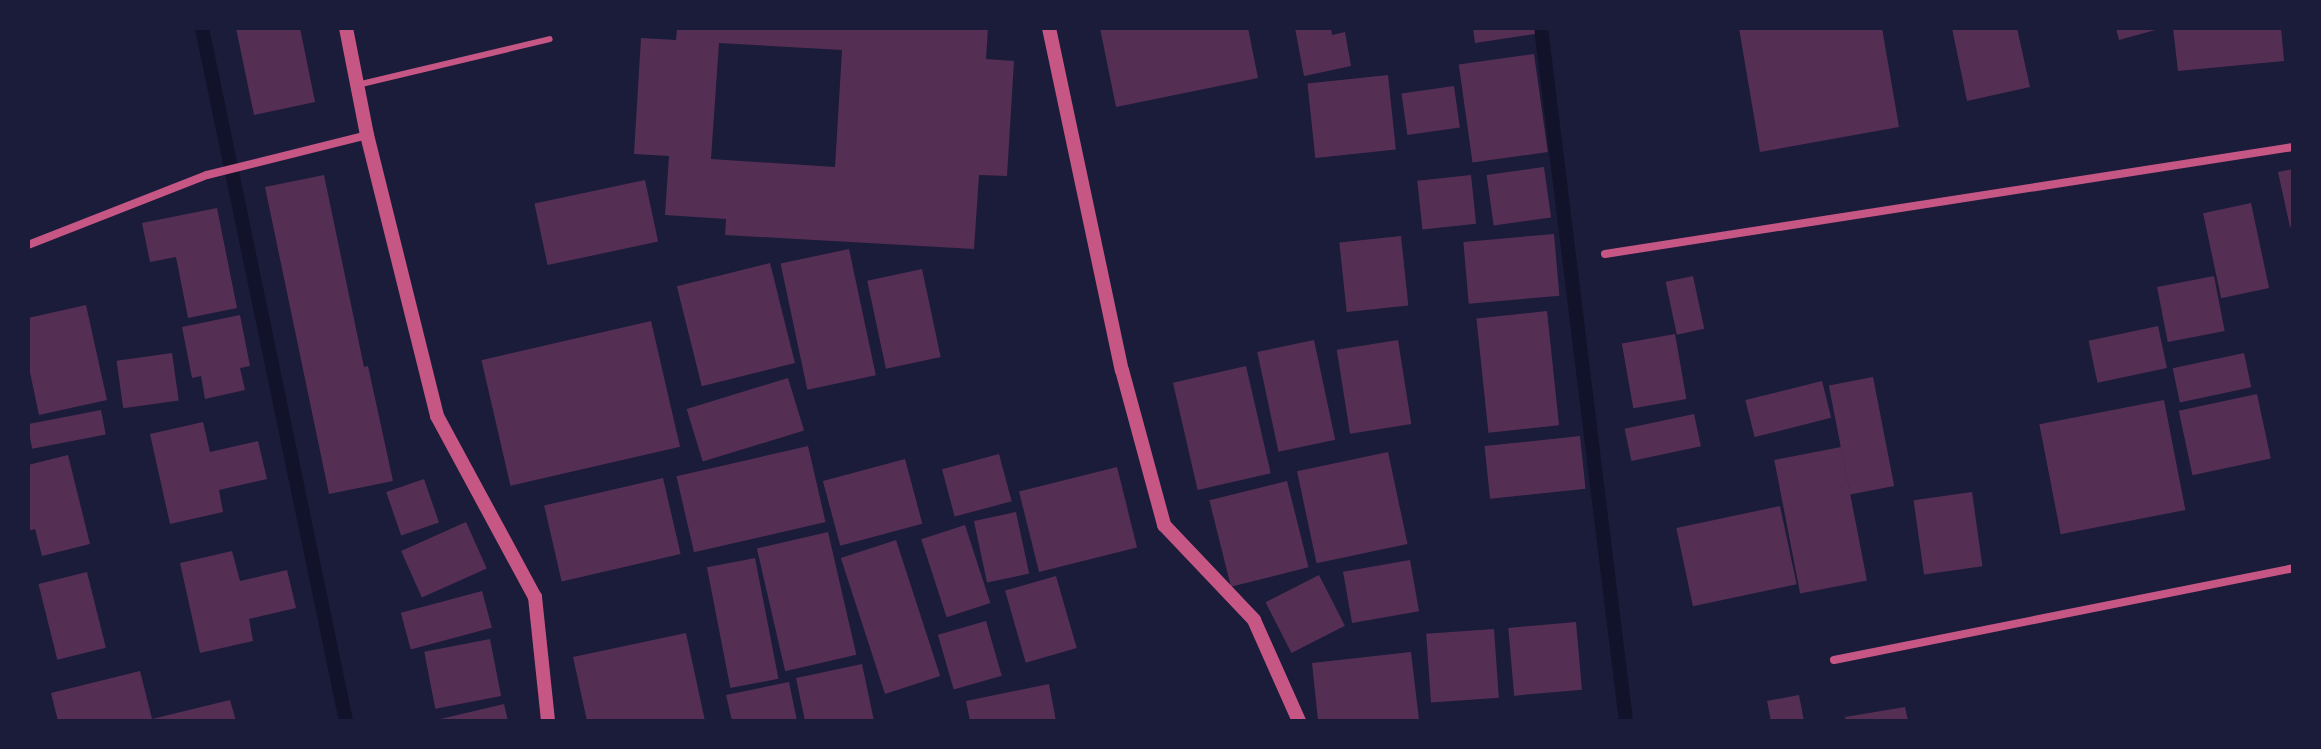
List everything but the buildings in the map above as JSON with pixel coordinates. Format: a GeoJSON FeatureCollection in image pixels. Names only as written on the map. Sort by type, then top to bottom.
{"type":"FeatureCollection","features":[{"type":"Feature","properties":{"kind":"street"},"geometry":{"type":"LineString","coordinates":[[346,28],[367,135],[437,416],[535,597],[548,721]]}},
{"type":"Feature","properties":{"kind":"street"},"geometry":{"type":"LineString","coordinates":[[1049,28],[1122,370],[1164,525],[1254,620],[1299,721]]}},
{"type":"Feature","properties":{"kind":"street"},"geometry":{"type":"LineString","coordinates":[[28,245],[207,175],[367,135]]}},
{"type":"Feature","properties":{"kind":"street"},"geometry":{"type":"LineString","coordinates":[[1605,254],[2293,147]]}},
{"type":"Feature","properties":{"kind":"street"},"geometry":{"type":"LineString","coordinates":[[1834,660],[2293,568]]}},
{"type":"Feature","properties":{"kind":"lane"},"geometry":{"type":"LineString","coordinates":[[357,85],[550,39]]}},
{"type":"Feature","properties":{"kind":"waterway"},"geometry":{"type":"LineString","coordinates":[[202,28],[346,721]]}},
{"type":"Feature","properties":{"kind":"waterway"},"geometry":{"type":"LineString","coordinates":[[1541,28],[1626,721]]}}]}
